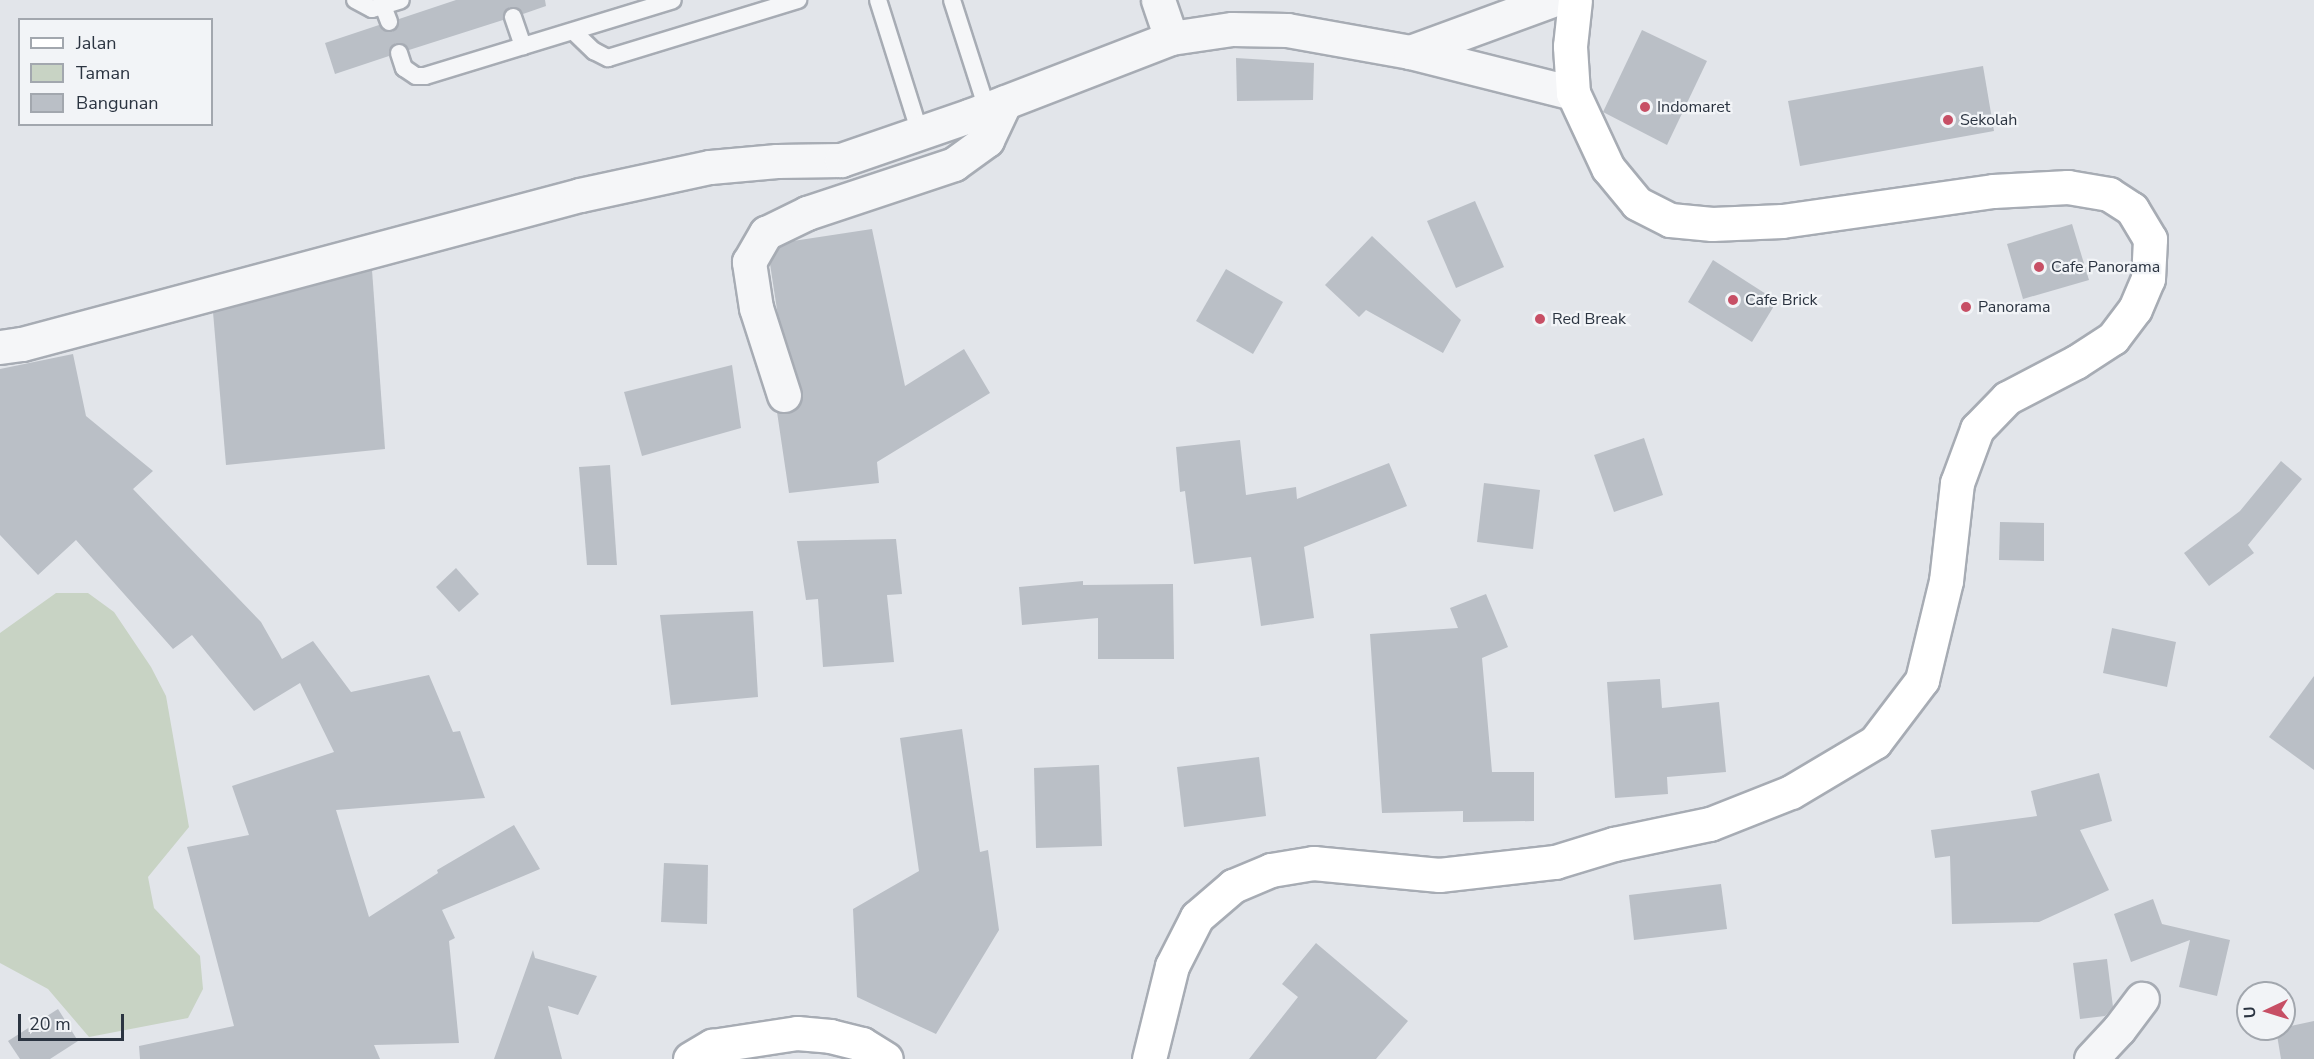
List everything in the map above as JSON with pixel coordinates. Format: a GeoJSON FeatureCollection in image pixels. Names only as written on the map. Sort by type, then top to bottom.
{"type":"FeatureCollection","features":[{"type":"Feature","properties":{"kind":"street"},"geometry":{"type":"LineString","coordinates":[[1158,0],[1171,38]]}},
{"type":"Feature","properties":{"kind":"street"},"geometry":{"type":"LineString","coordinates":[[1410,52],[1552,0]]}},
{"type":"Feature","properties":{"kind":"street"},"geometry":{"type":"LineString","coordinates":[[1149,1059],[1172,966],[1197,917],[1233,886],[1271,870],[1312,863],[1440,875],[1555,862],[1614,844],[1710,824],[1791,792],[1875,742],[1922,680],[1947,581],[1957,483],[1977,429],[2007,398],[2076,362],[2113,338],[2135,309],[2148,279],[2150,239],[2132,209],[2109,194],[2068,187],[1993,191],[1782,221],[1712,224],[1670,220],[1636,203],[1608,168],[1573,93],[1570,46],[1575,0]]}},
{"type":"Feature","properties":{"kind":"street"},"geometry":{"type":"LineString","coordinates":[[0,347],[22,344],[580,195],[710,167],[777,161],[841,160],[996,105],[1171,38],[1232,29],[1287,30],[1410,52],[1573,93]]}},
{"type":"Feature","properties":{"kind":"street"},"geometry":{"type":"LineString","coordinates":[[784,395],[756,309],[749,262],[766,233],[807,213],[954,164],[987,140],[996,105]]}},
{"type":"Feature","properties":{"kind":"street"},"geometry":{"type":"LineString","coordinates":[[2091,1059],[2119,1029],[2142,999]]}},
{"type":"Feature","properties":{"kind":"street"},"geometry":{"type":"LineString","coordinates":[[690,1059],[712,1046],[797,1033],[830,1036],[862,1044],[886,1059]]}},
{"type":"Feature","properties":{"kind":"lane"},"geometry":{"type":"LineString","coordinates":[[355,0],[386,14],[401,0]]}},
{"type":"Feature","properties":{"kind":"lane"},"geometry":{"type":"LineString","coordinates":[[399,53],[404,68],[416,76],[425,76],[673,0]]}},
{"type":"Feature","properties":{"kind":"lane"},"geometry":{"type":"LineString","coordinates":[[574,32],[594,51],[608,58],[798,0]]}},
{"type":"Feature","properties":{"kind":"lane"},"geometry":{"type":"LineString","coordinates":[[878,0],[920,133]]}},
{"type":"Feature","properties":{"kind":"lane"},"geometry":{"type":"LineString","coordinates":[[952,0],[996,105]]}},
{"type":"Feature","properties":{"kind":"lane"},"geometry":{"type":"LineString","coordinates":[[513,17],[523,46]]}},
{"type":"Feature","properties":{"kind":"green space"},"geometry":{"type":"Polygon","coordinates":[[[56,593],[88,593],[114,612],[151,667],[166,696],[189,827],[148,877],[154,908],[200,956],[203,989],[188,1018],[89,1037],[48,989],[0,963],[0,633],[56,593]]]}},
{"type":"Feature","properties":{"kind":"building"},"geometry":{"type":"Polygon","coordinates":[[[456,0],[545,0],[546,6],[523,14],[519,9],[510,7],[505,11],[503,20],[409,50],[405,45],[396,43],[391,47],[389,56],[335,74],[325,43],[379,25],[383,30],[392,32],[397,28],[399,19],[456,0]]]}},
{"type":"Feature","properties":{"kind":"building"},"geometry":{"type":"Polygon","coordinates":[[[1642,30],[1707,61],[1667,145],[1603,112],[1642,30]]]}},
{"type":"Feature","properties":{"kind":"building"},"geometry":{"type":"Polygon","coordinates":[[[1236,58],[1314,63],[1313,100],[1237,101],[1236,58]]]}},
{"type":"Feature","properties":{"kind":"building"},"geometry":{"type":"Polygon","coordinates":[[[1983,66],[1994,131],[1800,166],[1788,101],[1983,66]]]}},
{"type":"Feature","properties":{"kind":"building"},"geometry":{"type":"Polygon","coordinates":[[[1475,201],[1504,267],[1456,288],[1427,221],[1475,201]]]}},
{"type":"Feature","properties":{"kind":"building"},"geometry":{"type":"Polygon","coordinates":[[[2072,224],[2089,280],[2023,299],[2007,244],[2072,224]]]}},
{"type":"Feature","properties":{"kind":"building"},"geometry":{"type":"Polygon","coordinates":[[[872,229],[905,386],[964,349],[990,393],[877,462],[879,483],[789,493],[777,412],[789,413],[797,408],[802,400],[802,390],[778,316],[770,264],[779,247],[793,241],[872,229]]]}},
{"type":"Feature","properties":{"kind":"building"},"geometry":{"type":"Polygon","coordinates":[[[1372,236],[1461,320],[1443,353],[1366,310],[1359,317],[1325,285],[1372,236]]]}},
{"type":"Feature","properties":{"kind":"building"},"geometry":{"type":"Polygon","coordinates":[[[1713,260],[1777,301],[1752,342],[1688,302],[1713,260]]]}},
{"type":"Feature","properties":{"kind":"building"},"geometry":{"type":"Polygon","coordinates":[[[1226,269],[1283,302],[1253,354],[1196,321],[1226,269]]]}},
{"type":"Feature","properties":{"kind":"building"},"geometry":{"type":"Polygon","coordinates":[[[372,270],[385,449],[226,465],[213,312],[372,270]]]}},
{"type":"Feature","properties":{"kind":"building"},"geometry":{"type":"Polygon","coordinates":[[[73,354],[86,416],[153,471],[133,489],[261,622],[282,659],[313,641],[351,692],[429,675],[453,732],[460,731],[485,798],[336,810],[369,917],[438,873],[437,870],[514,825],[540,869],[442,910],[455,938],[449,941],[459,1043],[374,1045],[380,1059],[140,1059],[139,1046],[234,1026],[187,847],[249,835],[232,786],[334,752],[300,683],[254,711],[192,635],[173,649],[76,540],[38,575],[0,535],[0,369],[73,354]]]}},
{"type":"Feature","properties":{"kind":"building"},"geometry":{"type":"Polygon","coordinates":[[[732,365],[741,428],[642,456],[624,392],[732,365]]]}},
{"type":"Feature","properties":{"kind":"building"},"geometry":{"type":"Polygon","coordinates":[[[1644,438],[1663,495],[1614,512],[1594,455],[1644,438]]]}},
{"type":"Feature","properties":{"kind":"building"},"geometry":{"type":"Polygon","coordinates":[[[1240,440],[1246,495],[1296,487],[1297,499],[1389,463],[1407,506],[1304,547],[1314,618],[1261,626],[1251,557],[1194,564],[1185,491],[1180,492],[1176,447],[1240,440]]]}},
{"type":"Feature","properties":{"kind":"building"},"geometry":{"type":"Polygon","coordinates":[[[2281,461],[2302,479],[2248,545],[2254,553],[2209,586],[2184,553],[2240,511],[2281,461]]]}},
{"type":"Feature","properties":{"kind":"building"},"geometry":{"type":"Polygon","coordinates":[[[610,465],[617,565],[587,565],[579,467],[610,465]]]}},
{"type":"Feature","properties":{"kind":"building"},"geometry":{"type":"Polygon","coordinates":[[[1484,483],[1540,490],[1533,549],[1477,542],[1484,483]]]}},
{"type":"Feature","properties":{"kind":"building"},"geometry":{"type":"Polygon","coordinates":[[[2000,522],[2044,523],[2044,561],[1999,560],[2000,522]]]}},
{"type":"Feature","properties":{"kind":"building"},"geometry":{"type":"Polygon","coordinates":[[[896,539],[902,594],[887,595],[894,662],[823,667],[818,599],[806,600],[797,541],[896,539]]]}},
{"type":"Feature","properties":{"kind":"building"},"geometry":{"type":"Polygon","coordinates":[[[456,568],[479,594],[459,612],[436,587],[456,568]]]}},
{"type":"Feature","properties":{"kind":"building"},"geometry":{"type":"Polygon","coordinates":[[[1083,581],[1083,585],[1173,584],[1174,659],[1098,659],[1098,618],[1022,625],[1019,587],[1083,581]]]}},
{"type":"Feature","properties":{"kind":"building"},"geometry":{"type":"Polygon","coordinates":[[[1486,594],[1508,647],[1482,658],[1492,772],[1534,772],[1534,821],[1463,822],[1463,811],[1382,813],[1370,634],[1458,628],[1450,608],[1486,594]]]}},
{"type":"Feature","properties":{"kind":"building"},"geometry":{"type":"Polygon","coordinates":[[[753,611],[758,697],[671,705],[660,615],[753,611]]]}},
{"type":"Feature","properties":{"kind":"building"},"geometry":{"type":"Polygon","coordinates":[[[2112,628],[2176,642],[2167,687],[2103,673],[2112,628]]]}},
{"type":"Feature","properties":{"kind":"building"},"geometry":{"type":"Polygon","coordinates":[[[2314,676],[2314,770],[2269,737],[2314,676]]]}},
{"type":"Feature","properties":{"kind":"building"},"geometry":{"type":"Polygon","coordinates":[[[1660,679],[1662,708],[1719,702],[1726,772],[1667,777],[1668,794],[1615,798],[1607,682],[1660,679]]]}},
{"type":"Feature","properties":{"kind":"building"},"geometry":{"type":"Polygon","coordinates":[[[962,729],[980,852],[988,850],[999,930],[936,1034],[857,997],[853,909],[919,871],[900,738],[962,729]]]}},
{"type":"Feature","properties":{"kind":"building"},"geometry":{"type":"Polygon","coordinates":[[[1259,757],[1266,816],[1184,827],[1177,767],[1259,757]]]}},
{"type":"Feature","properties":{"kind":"building"},"geometry":{"type":"Polygon","coordinates":[[[1099,765],[1102,846],[1036,848],[1034,768],[1099,765]]]}},
{"type":"Feature","properties":{"kind":"building"},"geometry":{"type":"Polygon","coordinates":[[[2099,773],[2112,821],[2080,830],[2109,890],[2039,922],[1952,924],[1950,856],[1935,858],[1931,830],[2037,816],[2031,791],[2099,773]]]}},
{"type":"Feature","properties":{"kind":"building"},"geometry":{"type":"Polygon","coordinates":[[[664,863],[708,865],[707,924],[661,922],[664,863]]]}},
{"type":"Feature","properties":{"kind":"building"},"geometry":{"type":"Polygon","coordinates":[[[1721,884],[1727,929],[1634,940],[1629,895],[1721,884]]]}},
{"type":"Feature","properties":{"kind":"building"},"geometry":{"type":"Polygon","coordinates":[[[2153,899],[2162,924],[2230,940],[2217,996],[2179,987],[2190,940],[2131,962],[2114,914],[2153,899]]]}},
{"type":"Feature","properties":{"kind":"building"},"geometry":{"type":"Polygon","coordinates":[[[1316,943],[1408,1021],[1376,1059],[1249,1059],[1298,997],[1282,984],[1316,943]]]}},
{"type":"Feature","properties":{"kind":"building"},"geometry":{"type":"Polygon","coordinates":[[[533,950],[535,958],[597,976],[578,1015],[548,1006],[562,1059],[494,1059],[533,950]]]}},
{"type":"Feature","properties":{"kind":"building"},"geometry":{"type":"Polygon","coordinates":[[[2107,959],[2113,1007],[2105,1016],[2080,1019],[2073,963],[2107,959]]]}},
{"type":"Feature","properties":{"kind":"building"},"geometry":{"type":"Polygon","coordinates":[[[58,1009],[78,1041],[50,1059],[20,1059],[8,1041],[58,1009]]]}},
{"type":"Feature","properties":{"kind":"building"},"geometry":{"type":"Polygon","coordinates":[[[2314,1021],[2314,1059],[2281,1059],[2278,1041],[2296,1041],[2296,1025],[2314,1021]]]}},
{"type":"Feature","properties":{"kind":"place","name":"Indomaret"},"geometry":{"type":"Point","coordinates":[1645,107]}},
{"type":"Feature","properties":{"kind":"place","name":"Sekolah"},"geometry":{"type":"Point","coordinates":[1948,120]}},
{"type":"Feature","properties":{"kind":"place","name":"Cafe Panorama"},"geometry":{"type":"Point","coordinates":[2039,267]}},
{"type":"Feature","properties":{"kind":"place","name":"Cafe Brick"},"geometry":{"type":"Point","coordinates":[1733,300]}},
{"type":"Feature","properties":{"kind":"place","name":"Panorama"},"geometry":{"type":"Point","coordinates":[1966,307]}},
{"type":"Feature","properties":{"kind":"place","name":"Red Break"},"geometry":{"type":"Point","coordinates":[1540,319]}}]}
